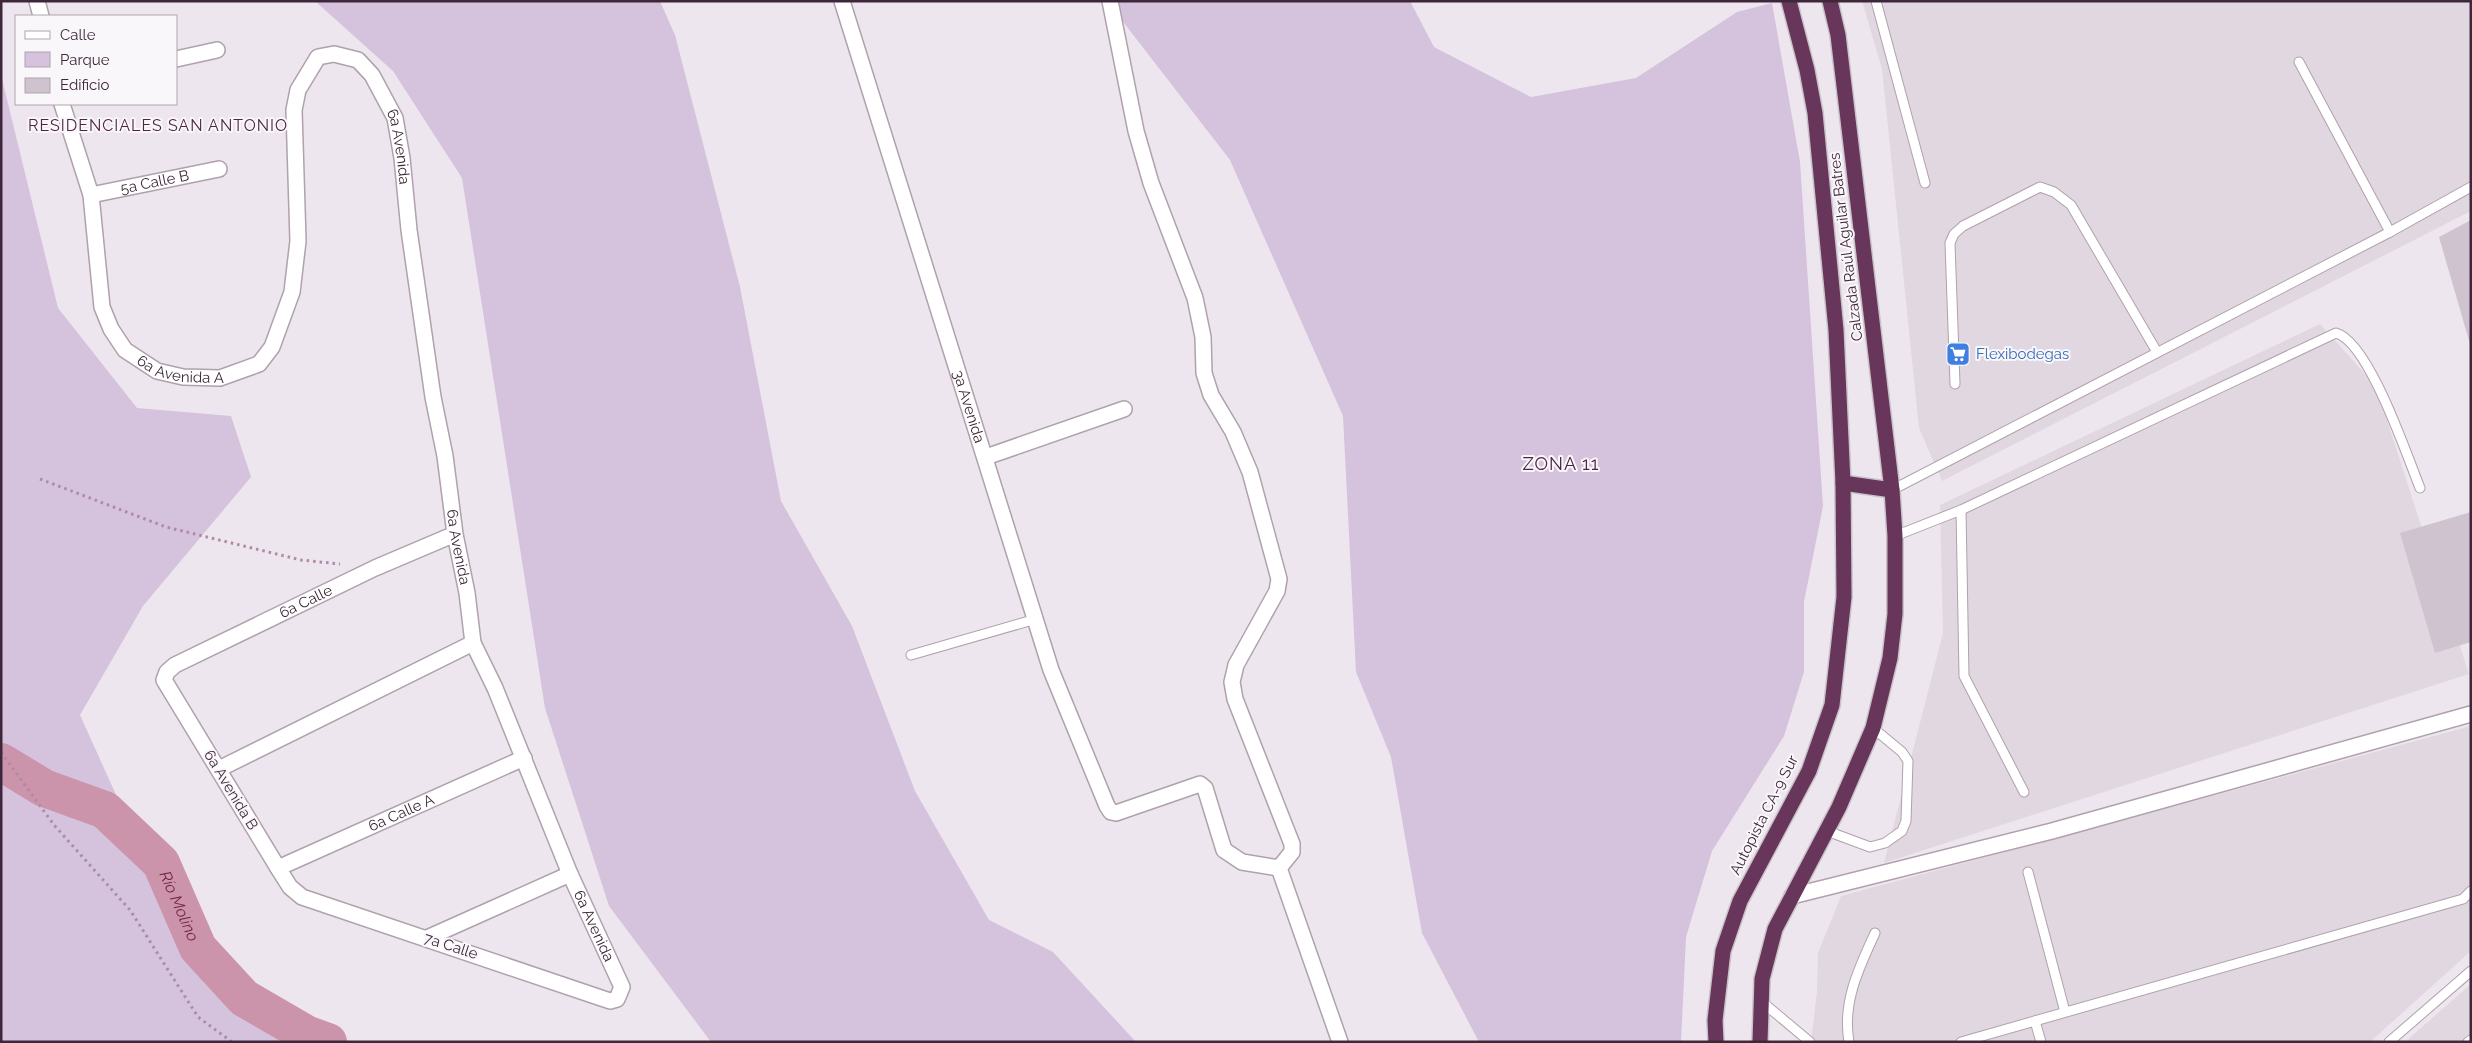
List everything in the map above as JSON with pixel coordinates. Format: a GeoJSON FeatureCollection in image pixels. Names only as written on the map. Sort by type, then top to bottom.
{"type":"FeatureCollection","features":[{"type":"Feature","properties":{"kind":"highway","name":"Calzada Raúl Aguilar Batres"},"geometry":{"type":"LineString","coordinates":[[1789,1],[1815,113],[1836,330],[1843,483]]}},
{"type":"Feature","properties":{"kind":"highway","name":"Calzada Raúl Aguilar Batres"},"geometry":{"type":"LineString","coordinates":[[1830,1],[1838,35],[1892,490]]}},
{"type":"Feature","properties":{"kind":"highway"},"geometry":{"type":"LineString","coordinates":[[1760,1042],[1762,979],[1775,929],[1827,831],[1873,728],[1890,658],[1894,614],[1895,536],[1892,490],[1843,483]]}},
{"type":"Feature","properties":{"kind":"highway","name":"Autopista CA-9 Sur"},"geometry":{"type":"LineString","coordinates":[[1716,1042],[1715,1020],[1723,951],[1740,901],[1809,771],[1832,705],[1844,596],[1843,483]]}},
{"type":"Feature","properties":{"kind":"street"},"geometry":{"type":"LineString","coordinates":[[38,1],[41,15]]}},
{"type":"Feature","properties":{"kind":"street","name":"3a Avenida"},"geometry":{"type":"LineString","coordinates":[[842,1],[986,456],[1051,670],[1107,806],[1111,812],[1116,813],[1200,784],[1205,788],[1224,850],[1232,858],[1242,862],[1279,868]]}},
{"type":"Feature","properties":{"kind":"street"},"geometry":{"type":"LineString","coordinates":[[1110,1],[1136,131],[1152,183],[1195,298],[1203,337],[1204,373],[1211,395],[1233,432],[1250,472],[1279,579],[1277,591],[1236,665],[1232,682],[1235,698],[1292,844],[1292,852],[1279,868],[1340,1042]]}},
{"type":"Feature","properties":{"kind":"street"},"geometry":{"type":"LineString","coordinates":[[178,59],[217,50]]}},
{"type":"Feature","properties":{"kind":"street","name":"6a Avenida A"},"geometry":{"type":"LineString","coordinates":[[62,105],[91,195],[102,307],[111,329],[125,350],[157,371],[183,377],[220,378],[259,364],[272,347],[292,292],[298,241],[294,110],[298,90],[318,57],[334,54],[358,60]]}},
{"type":"Feature","properties":{"kind":"street","name":"6a Avenida"},"geometry":{"type":"LineString","coordinates":[[358,60],[372,75],[394,118],[402,158],[433,397],[445,456],[455,534],[467,593],[473,643],[524,758],[570,874],[622,988],[617,999],[610,1001],[601,996]]}},
{"type":"Feature","properties":{"kind":"street","name":"5a Calle B"},"geometry":{"type":"LineString","coordinates":[[91,195],[219,169]]}},
{"type":"Feature","properties":{"kind":"street"},"geometry":{"type":"LineString","coordinates":[[986,456],[1124,410]]}},
{"type":"Feature","properties":{"kind":"street","name":"6a Calle"},"geometry":{"type":"LineString","coordinates":[[164,680],[167,672],[175,666],[375,568],[455,534]]}},
{"type":"Feature","properties":{"kind":"street"},"geometry":{"type":"LineString","coordinates":[[219,769],[473,643]]}},
{"type":"Feature","properties":{"kind":"street","name":"6a Avenida B"},"geometry":{"type":"LineString","coordinates":[[164,680],[290,887],[302,897]]}},
{"type":"Feature","properties":{"kind":"street"},"geometry":{"type":"LineString","coordinates":[[1792,896],[2052,831],[2471,714]]}},
{"type":"Feature","properties":{"kind":"street","name":"6a Calle A"},"geometry":{"type":"LineString","coordinates":[[278,868],[524,758]]}},
{"type":"Feature","properties":{"kind":"street"},"geometry":{"type":"LineString","coordinates":[[427,938],[570,874]]}},
{"type":"Feature","properties":{"kind":"street","name":"7a Calle"},"geometry":{"type":"LineString","coordinates":[[302,897],[601,996]]}},
{"type":"Feature","properties":{"kind":"lane"},"geometry":{"type":"LineString","coordinates":[[1876,1],[1925,183]]}},
{"type":"Feature","properties":{"kind":"lane"},"geometry":{"type":"LineString","coordinates":[[2298,62],[2390,232]]}},
{"type":"Feature","properties":{"kind":"lane"},"geometry":{"type":"LineString","coordinates":[[1892,490],[2390,232],[2471,187]]}},
{"type":"Feature","properties":{"kind":"lane"},"geometry":{"type":"LineString","coordinates":[[1955,384],[1950,243],[1954,234],[1963,226],[2040,188],[2054,192],[2070,205],[2157,352]]}},
{"type":"Feature","properties":{"kind":"lane"},"geometry":{"type":"LineString","coordinates":[[1895,536],[1961,510],[2336,333],[2343,335],[2353,346],[2376,379],[2420,488]]}},
{"type":"Feature","properties":{"kind":"lane"},"geometry":{"type":"LineString","coordinates":[[1961,510],[1964,676],[2024,792]]}},
{"type":"Feature","properties":{"kind":"lane"},"geometry":{"type":"LineString","coordinates":[[911,655],[1036,619]]}},
{"type":"Feature","properties":{"kind":"lane"},"geometry":{"type":"LineString","coordinates":[[1827,831],[1870,847],[1885,843],[1902,832],[1906,821],[1908,761],[1902,752],[1873,728]]}},
{"type":"Feature","properties":{"kind":"lane"},"geometry":{"type":"LineString","coordinates":[[2028,872],[2065,1012]]}},
{"type":"Feature","properties":{"kind":"lane"},"geometry":{"type":"LineString","coordinates":[[1961,1042],[2463,899],[2471,891]]}},
{"type":"Feature","properties":{"kind":"lane"},"geometry":{"type":"LineString","coordinates":[[1849,1042],[1847,1030],[1850,989],[1874,933]]}},
{"type":"Feature","properties":{"kind":"lane"},"geometry":{"type":"LineString","coordinates":[[2389,1042],[2471,971]]}},
{"type":"Feature","properties":{"kind":"lane"},"geometry":{"type":"LineString","coordinates":[[1761,1001],[1810,1042]]}},
{"type":"Feature","properties":{"kind":"lane"},"geometry":{"type":"LineString","coordinates":[[2035,1021],[2041,1042]]}},
{"type":"Feature","properties":{"kind":"path"},"geometry":{"type":"LineString","coordinates":[[40,479],[166,527],[301,560],[375,568]]}},
{"type":"Feature","properties":{"kind":"path"},"geometry":{"type":"LineString","coordinates":[[1,752],[54,825],[130,910],[198,1017],[232,1042]]}},
{"type":"Feature","properties":{"kind":"shaded area"},"geometry":{"type":"Polygon","coordinates":[[[1862,1],[2471,1],[2471,211],[1942,481],[1919,428],[1882,69],[1862,1]]]}},
{"type":"Feature","properties":{"kind":"shaded area"},"geometry":{"type":"Polygon","coordinates":[[[2320,324],[2376,386],[2469,674],[1884,863],[1943,633],[1940,505],[2320,324]]]}},
{"type":"Feature","properties":{"kind":"shaded area"},"geometry":{"type":"Polygon","coordinates":[[[2471,726],[2471,951],[2370,1042],[1811,1042],[1817,991],[1818,953],[1841,896],[2471,726]]]}},
{"type":"Feature","properties":{"kind":"shaded area"},"geometry":{"type":"Polygon","coordinates":[[[2471,984],[2471,1042],[2405,1042],[2471,984]]]}},
{"type":"Feature","properties":{"kind":"green space"},"geometry":{"type":"Polygon","coordinates":[[[315,1],[660,1],[675,35],[740,287],[781,501],[852,626],[915,791],[989,920],[1053,952],[1136,1042],[711,1042],[609,906],[545,708],[462,178],[393,71],[315,1]]]}},
{"type":"Feature","properties":{"kind":"green space"},"geometry":{"type":"Polygon","coordinates":[[[1107,1],[1410,1],[1434,47],[1531,97],[1636,78],[1737,12],[1772,3],[1800,162],[1823,506],[1804,602],[1804,672],[1784,736],[1712,851],[1686,937],[1681,1042],[1479,1042],[1422,933],[1391,757],[1356,672],[1343,416],[1230,160],[1107,1]]]}},
{"type":"Feature","properties":{"kind":"green space"},"geometry":{"type":"Polygon","coordinates":[[[1,75],[58,308],[137,408],[231,416],[251,477],[143,606],[80,715],[159,890],[267,1011],[352,1042],[1,1042],[1,75]]]}},
{"type":"Feature","properties":{"kind":"building"},"geometry":{"type":"Polygon","coordinates":[[[2471,220],[2471,344],[2470,344],[2439,237],[2471,220]]]}},
{"type":"Feature","properties":{"kind":"building"},"geometry":{"type":"Polygon","coordinates":[[[2471,512],[2471,642],[2435,653],[2400,533],[2471,512]]]}},
{"type":"Feature","properties":{"kind":"waterway","name":"Río Molino"},"geometry":{"type":"LineString","coordinates":[[1,762],[44,788],[105,810],[161,863],[198,948],[244,998],[306,1034],[328,1042]]}},
{"type":"Feature","properties":{"kind":"place","name":"Flexibodegas"},"geometry":{"type":"Point","coordinates":[1958,354]}},
{"type":"Feature","properties":{"kind":"district","name":"RESIDENCIALES SAN ANTONIO"},"geometry":{"type":"Point","coordinates":[158,125]}},
{"type":"Feature","properties":{"kind":"district","name":"ZONA 11"},"geometry":{"type":"Point","coordinates":[1561,463]}}]}
